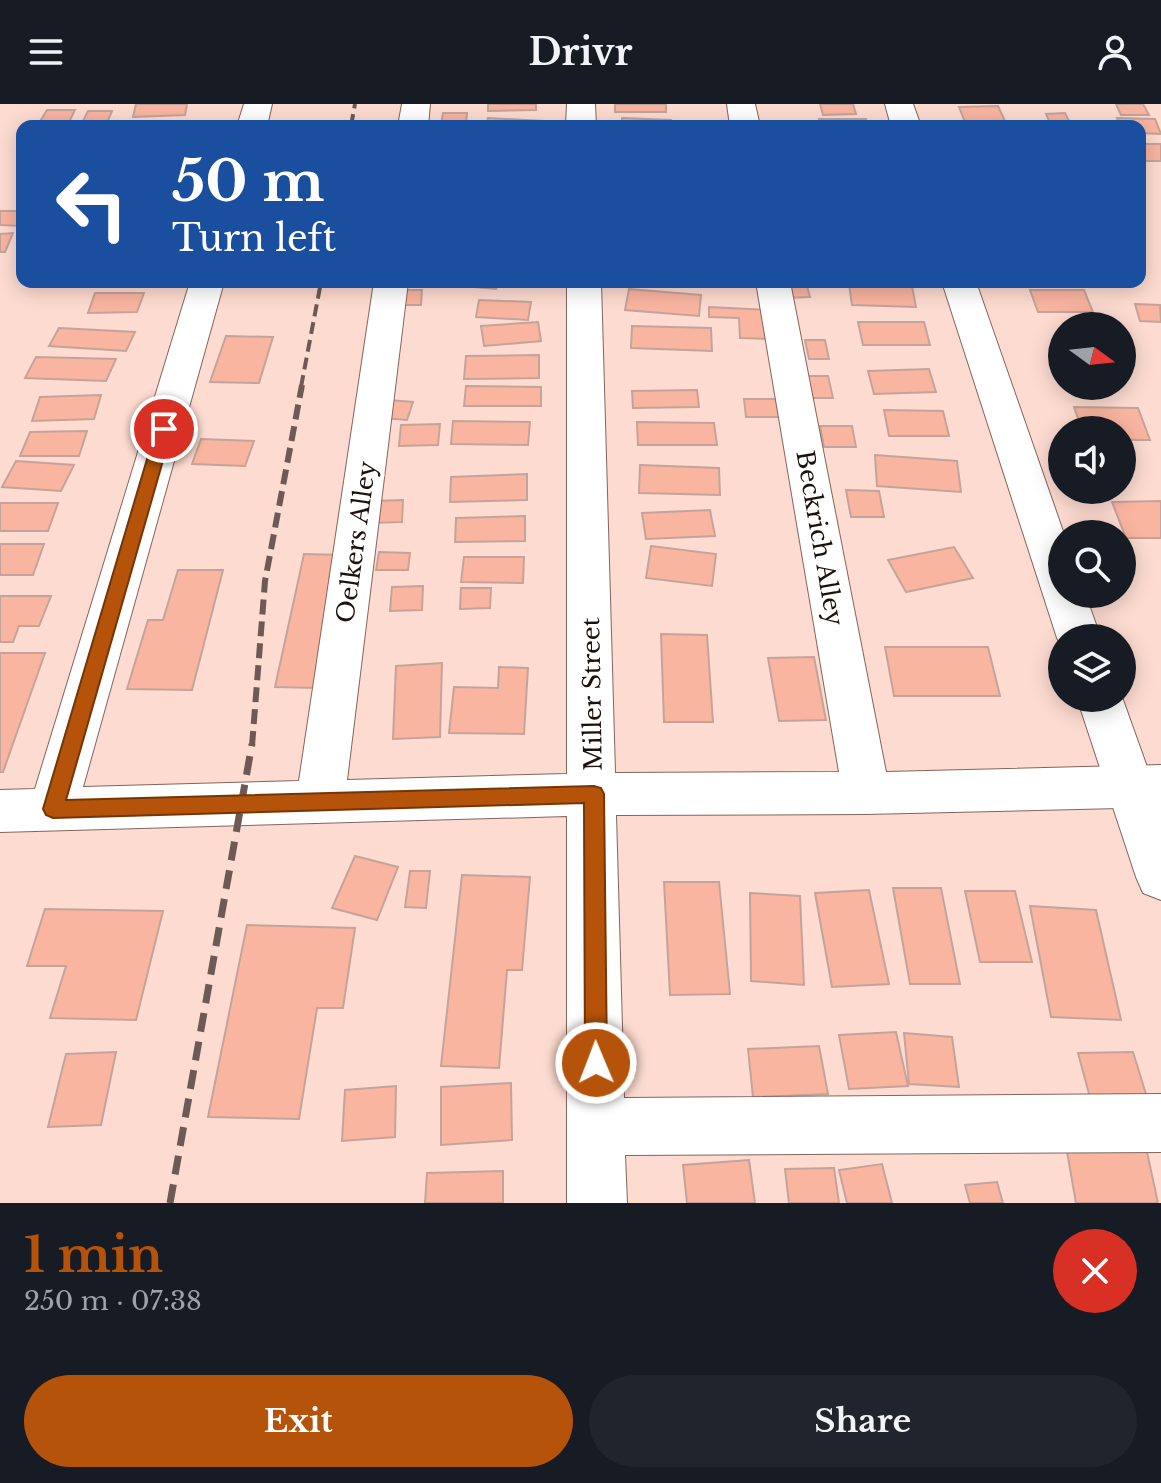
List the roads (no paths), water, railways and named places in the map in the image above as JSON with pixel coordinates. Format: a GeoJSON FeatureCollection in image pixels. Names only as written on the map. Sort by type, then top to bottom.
{"type":"FeatureCollection","features":[{"type":"Feature","properties":{"kind":"street"},"geometry":{"type":"LineString","coordinates":[[53,809],[205,288]]}},
{"type":"Feature","properties":{"kind":"street","name":"Oelkers Alley"},"geometry":{"type":"LineString","coordinates":[[320,802],[390,288]]}},
{"type":"Feature","properties":{"kind":"street","name":"Miller Street"},"geometry":{"type":"LineString","coordinates":[[584,288],[594,794],[597,1203]]}},
{"type":"Feature","properties":{"kind":"street","name":"Beckrich Alley"},"geometry":{"type":"LineString","coordinates":[[774,288],[866,793]]}},
{"type":"Feature","properties":{"kind":"street"},"geometry":{"type":"LineString","coordinates":[[961,288],[1048,546]]}},
{"type":"Feature","properties":{"kind":"street"},"geometry":{"type":"LineString","coordinates":[[1107,712],[1145,787],[1161,877]]}},
{"type":"Feature","properties":{"kind":"street"},"geometry":{"type":"LineString","coordinates":[[0,811],[594,794],[866,793],[1145,787]]}},
{"type":"Feature","properties":{"kind":"street"},"geometry":{"type":"LineString","coordinates":[[597,1127],[1161,1123]]}},
{"type":"Feature","properties":{"kind":"railway"},"geometry":{"type":"LineString","coordinates":[[352,120],[355,104]]}},
{"type":"Feature","properties":{"kind":"railway"},"geometry":{"type":"LineString","coordinates":[[301,387],[320,288]]}},
{"type":"Feature","properties":{"kind":"railway"},"geometry":{"type":"LineString","coordinates":[[252,746],[265,581],[302,385]]}},
{"type":"Feature","properties":{"kind":"railway"},"geometry":{"type":"LineString","coordinates":[[170,1203],[252,744]]}}]}
